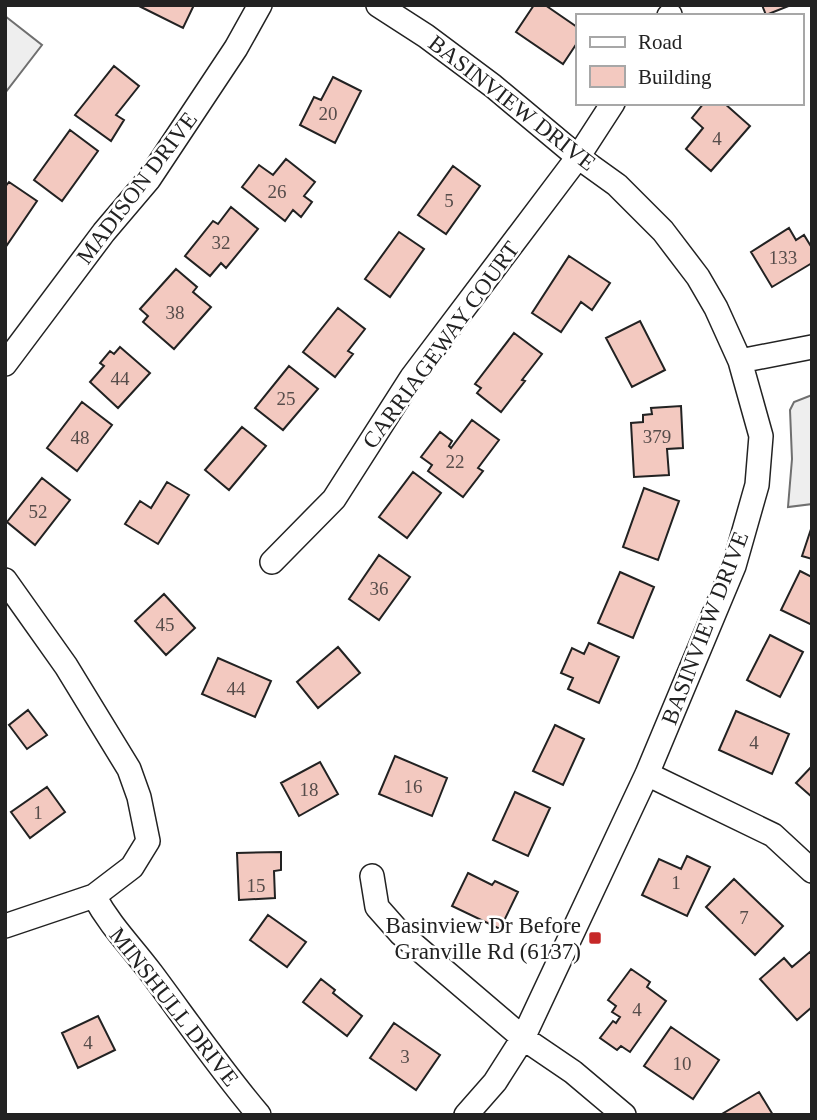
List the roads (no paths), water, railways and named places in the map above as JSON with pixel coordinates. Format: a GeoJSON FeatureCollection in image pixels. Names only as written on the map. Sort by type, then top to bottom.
{"type":"FeatureCollection","features":[{"type":"Feature","properties":{"kind":"street","name":"MADISON DRIVE"},"geometry":{"type":"LineString","coordinates":[[5,364],[104,232],[149,179],[236,48],[261,5]]}},
{"type":"Feature","properties":{"kind":"street","name":"BASINVIEW DRIVE"},"geometry":{"type":"LineString","coordinates":[[378,5],[426,36],[493,86],[617,185],[663,231],[698,277],[716,308],[740,361],[761,436],[757,485],[734,566],[648,774],[523,1038],[495,1082],[466,1115]]}},
{"type":"Feature","properties":{"kind":"street","name":"CARRIAGEWAY COURT"},"geometry":{"type":"LineString","coordinates":[[272,562],[334,499],[412,377],[579,157],[612,105]]}},
{"type":"Feature","properties":{"kind":"street"},"geometry":{"type":"LineString","coordinates":[[740,361],[812,347]]}},
{"type":"Feature","properties":{"kind":"street"},"geometry":{"type":"LineString","coordinates":[[5,580],[66,666],[129,769],[139,797],[148,841],[132,867],[94,896],[5,926]]}},
{"type":"Feature","properties":{"kind":"street"},"geometry":{"type":"LineString","coordinates":[[648,774],[773,835],[812,871]]}},
{"type":"Feature","properties":{"kind":"street"},"geometry":{"type":"LineString","coordinates":[[372,876],[377,907],[400,933],[523,1038],[573,1072],[624,1115]]}},
{"type":"Feature","properties":{"kind":"street","name":"MINSHULL DRIVE"},"geometry":{"type":"LineString","coordinates":[[94,896],[107,921],[150,972],[220,1069],[259,1115]]}},
{"type":"Feature","properties":{"kind":"place","name":"Basinview Dr Before Granville Rd (6137)"},"geometry":{"type":"Point","coordinates":[595,938]}}]}
